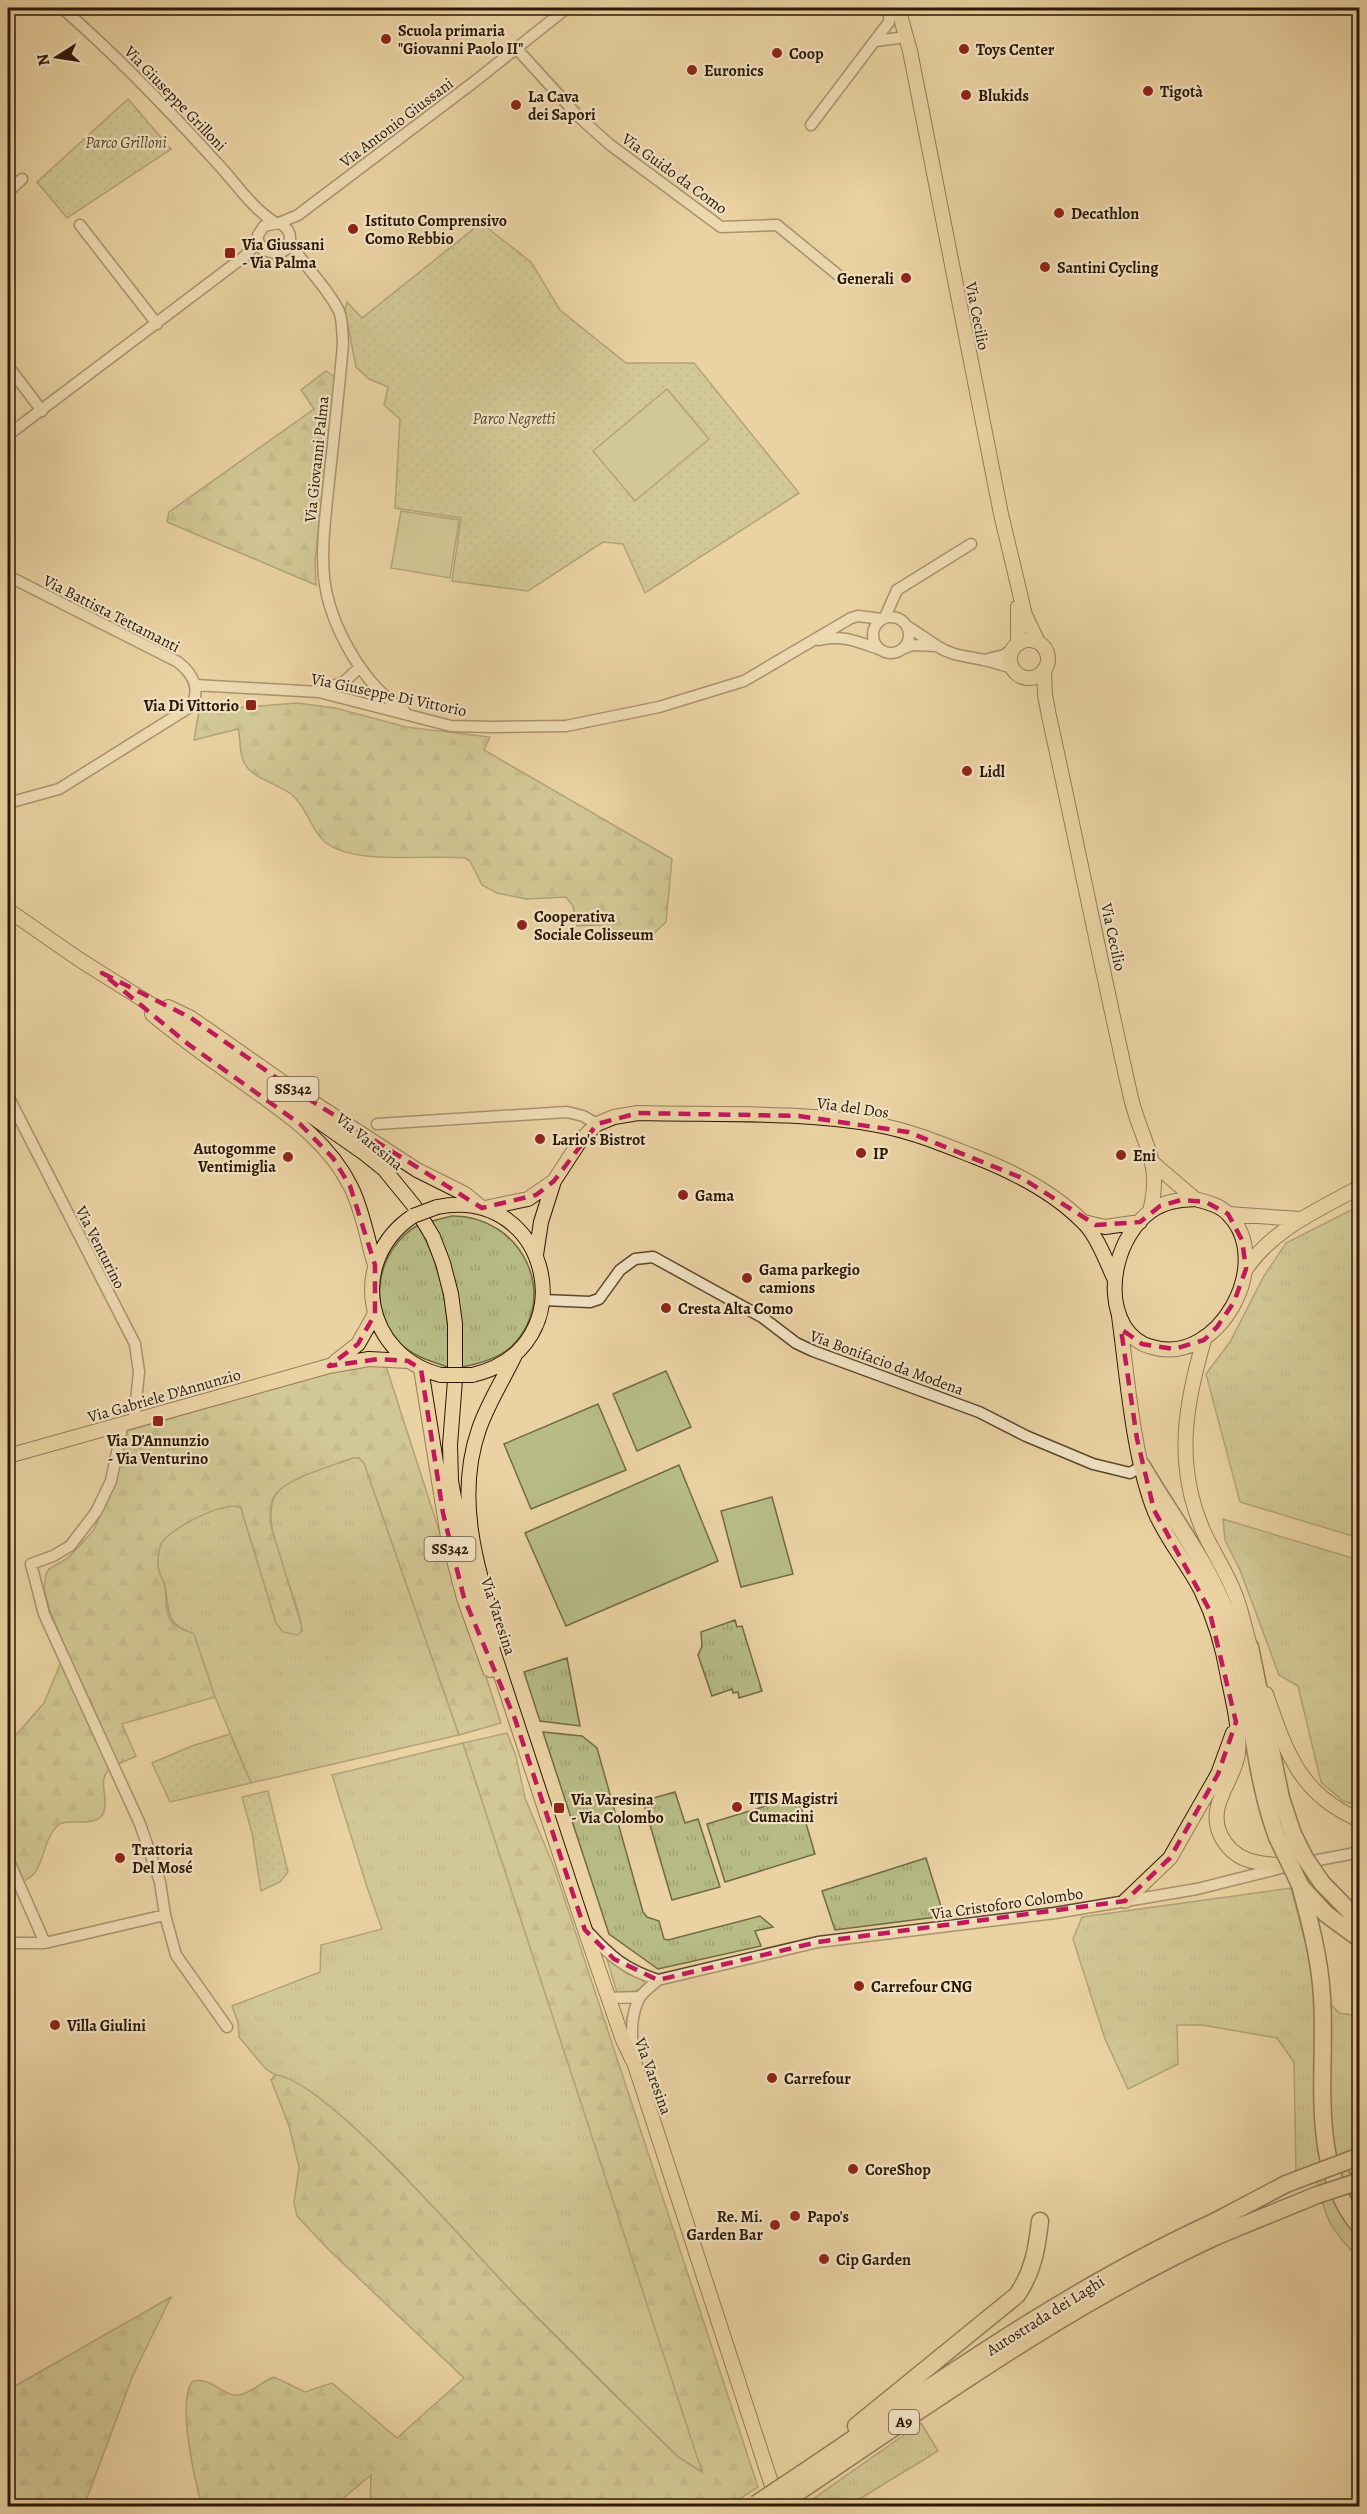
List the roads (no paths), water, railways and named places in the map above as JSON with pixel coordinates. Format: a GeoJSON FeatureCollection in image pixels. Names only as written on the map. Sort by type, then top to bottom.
{"type":"FeatureCollection","features":[{"type":"Feature","properties":{"kind":"highway"},"geometry":{"type":"LineString","coordinates":[[1142,1466],[1202,1565],[1227,1616],[1237,1652],[1267,1805],[1285,1836],[1322,1883],[1359,1922]]}},
{"type":"Feature","properties":{"kind":"highway"},"geometry":{"type":"LineString","coordinates":[[1250,1647],[1281,1798],[1285,1836],[1314,1942],[1322,1995],[1323,2115],[1328,2160],[1334,2184],[1343,2204],[1359,2227]]}},
{"type":"Feature","properties":{"kind":"highway"},"geometry":{"type":"LineString","coordinates":[[1300,1885],[1326,1914],[1359,1939]]}},
{"type":"Feature","properties":{"kind":"highway","name":"Autostrada dei Laghi"},"geometry":{"type":"LineString","coordinates":[[754,2505],[783,2499],[1014,2340],[1076,2293],[1127,2264],[1215,2229],[1303,2185],[1358,2166]]}},
{"type":"Feature","properties":{"kind":"highway"},"geometry":{"type":"LineString","coordinates":[[1215,2229],[1359,2190]]}},
{"type":"Feature","properties":{"kind":"highway"},"geometry":{"type":"LineString","coordinates":[[783,2499],[1017,2295],[1029,2277],[1040,2221]]}},
{"type":"Feature","properties":{"kind":"main road","name":"Via Cecilio"},"geometry":{"type":"LineString","coordinates":[[901,8],[973,380],[1025,615],[1038,642]]}},
{"type":"Feature","properties":{"kind":"main road","name":"Via Cecilio"},"geometry":{"type":"LineString","coordinates":[[1016,646],[1019,590]]}},
{"type":"Feature","properties":{"kind":"main road"},"geometry":{"type":"LineString","coordinates":[[1027,640],[1038,642],[1046,650],[1048,656],[1044,670],[1038,675],[1019,673],[1010,659],[1016,646],[1027,640]]}},
{"type":"Feature","properties":{"kind":"main road","name":"Via Cecilio"},"geometry":{"type":"LineString","coordinates":[[1044,670],[1049,716],[1132,1100],[1153,1163],[1155,1189],[1150,1211]]}},
{"type":"Feature","properties":{"kind":"main road","name":"Via Cecilio"},"geometry":{"type":"LineString","coordinates":[[1019,673],[1049,716]]}},
{"type":"Feature","properties":{"kind":"main road","name":"Via Varesina"},"geometry":{"type":"LineString","coordinates":[[8,910],[163,1012],[364,1153],[384,1169],[400,1187],[433,1237],[452,1294],[455,1363],[450,1445],[451,1481],[468,1575],[585,1930],[623,2040],[634,2065],[783,2499]]}},
{"type":"Feature","properties":{"kind":"main road","name":"SS342"},"geometry":{"type":"LineString","coordinates":[[102,973],[190,1018],[330,1114],[417,1170],[465,1194],[482,1208]]}},
{"type":"Feature","properties":{"kind":"main road","name":"SS342"},"geometry":{"type":"LineString","coordinates":[[102,973],[188,1044],[300,1124],[322,1144],[354,1194],[375,1265]]}},
{"type":"Feature","properties":{"kind":"main road","name":"Via del Dos"},"geometry":{"type":"LineString","coordinates":[[536,1255],[541,1222],[554,1181],[580,1141],[597,1124],[614,1117],[638,1113],[799,1116],[879,1125],[988,1162],[1048,1194],[1084,1222],[1115,1280]]}},
{"type":"Feature","properties":{"kind":"main road"},"geometry":{"type":"LineString","coordinates":[[1153,1163],[1195,1199],[1228,1214],[1300,1219]]}},
{"type":"Feature","properties":{"kind":"main road","name":"Via del Dos"},"geometry":{"type":"LineString","coordinates":[[482,1208],[528,1199],[554,1181]]}},
{"type":"Feature","properties":{"kind":"main road"},"geometry":{"type":"LineString","coordinates":[[1359,1187],[1300,1219],[1270,1239],[1256,1253],[1246,1269],[1234,1302],[1226,1315],[1203,1340],[1191,1382],[1185,1455],[1189,1486],[1202,1527],[1235,1593],[1250,1647],[1281,1737],[1301,1776],[1315,1793],[1334,1807],[1359,1820]]}},
{"type":"Feature","properties":{"kind":"main road"},"geometry":{"type":"LineString","coordinates":[[1195,1199],[1170,1202],[1150,1211],[1140,1222],[1121,1253],[1114,1292],[1142,1466],[1154,1510],[1200,1589],[1218,1632],[1236,1722],[1238,1755],[1216,1809],[1220,1833],[1226,1844],[1244,1860],[1259,1864],[1290,1866]]}},
{"type":"Feature","properties":{"kind":"main road"},"geometry":{"type":"LineString","coordinates":[[458,1204],[482,1208],[498,1214],[513,1225],[536,1255],[542,1278],[543,1300],[535,1328],[515,1355],[494,1369],[472,1375],[441,1375],[421,1369],[408,1361],[385,1337],[375,1314],[372,1290],[375,1265],[388,1240],[413,1216],[437,1207],[458,1204]]}},
{"type":"Feature","properties":{"kind":"main road"},"geometry":{"type":"LineString","coordinates":[[1228,1214],[1242,1240],[1246,1269]]}},
{"type":"Feature","properties":{"kind":"main road"},"geometry":{"type":"LineString","coordinates":[[1084,1222],[1104,1227],[1140,1222]]}},
{"type":"Feature","properties":{"kind":"main road","name":"Via Gabriele D'Annunzio"},"geometry":{"type":"LineString","coordinates":[[328,1366],[348,1354],[358,1344],[375,1314]]}},
{"type":"Feature","properties":{"kind":"main road"},"geometry":{"type":"LineString","coordinates":[[1119,1316],[1134,1339],[1158,1349],[1174,1349],[1203,1340]]}},
{"type":"Feature","properties":{"kind":"main road","name":"SS342"},"geometry":{"type":"LineString","coordinates":[[515,1355],[478,1431],[468,1476],[467,1497],[472,1544],[503,1653],[515,1719]]}},
{"type":"Feature","properties":{"kind":"main road","name":"Via Gabriele D'Annunzio"},"geometry":{"type":"LineString","coordinates":[[8,1456],[328,1366],[369,1359],[408,1361]]}},
{"type":"Feature","properties":{"kind":"main road","name":"SS342"},"geometry":{"type":"LineString","coordinates":[[421,1369],[442,1513],[453,1562],[483,1652],[515,1719]]}},
{"type":"Feature","properties":{"kind":"main road"},"geometry":{"type":"LineString","coordinates":[[1125,1901],[1170,1858],[1218,1774],[1236,1722]]}},
{"type":"Feature","properties":{"kind":"street","name":"Via Giuseppe Grilloni"},"geometry":{"type":"LineString","coordinates":[[62,8],[108,48],[219,164],[272,224]]}},
{"type":"Feature","properties":{"kind":"street","name":"Via Antonio Giussani"},"geometry":{"type":"LineString","coordinates":[[272,224],[298,215],[567,8]]}},
{"type":"Feature","properties":{"kind":"street"},"geometry":{"type":"LineString","coordinates":[[811,126],[889,22],[889,8]]}},
{"type":"Feature","properties":{"kind":"street"},"geometry":{"type":"LineString","coordinates":[[876,41],[908,42]]}},
{"type":"Feature","properties":{"kind":"street","name":"Via Guido da Como"},"geometry":{"type":"LineString","coordinates":[[516,48],[585,123],[609,144],[721,226],[777,225],[838,275]]}},
{"type":"Feature","properties":{"kind":"street"},"geometry":{"type":"LineString","coordinates":[[8,192],[22,179]]}},
{"type":"Feature","properties":{"kind":"street","name":"Via Antonio Giussani"},"geometry":{"type":"LineString","coordinates":[[283,252],[298,215]]}},
{"type":"Feature","properties":{"kind":"street"},"geometry":{"type":"LineString","coordinates":[[8,435],[245,256],[258,241],[260,230],[272,224],[289,237]]}},
{"type":"Feature","properties":{"kind":"street"},"geometry":{"type":"LineString","coordinates":[[80,225],[157,324]]}},
{"type":"Feature","properties":{"kind":"street","name":"Via Giovanni Palma"},"geometry":{"type":"LineString","coordinates":[[289,237],[300,260]]}},
{"type":"Feature","properties":{"kind":"street"},"geometry":{"type":"LineString","coordinates":[[258,241],[265,252],[272,255],[283,252]]}},
{"type":"Feature","properties":{"kind":"street"},"geometry":{"type":"LineString","coordinates":[[245,256],[265,252]]}},
{"type":"Feature","properties":{"kind":"street","name":"Via Giovanni Palma"},"geometry":{"type":"LineString","coordinates":[[283,252],[300,260],[320,279],[340,314],[343,344],[323,543],[324,579],[332,611],[352,655],[369,680],[390,702],[417,718]]}},
{"type":"Feature","properties":{"kind":"street"},"geometry":{"type":"LineString","coordinates":[[8,366],[42,411]]}},
{"type":"Feature","properties":{"kind":"street"},"geometry":{"type":"LineString","coordinates":[[937,646],[912,645],[888,653],[875,643],[873,631],[884,618],[897,590],[971,543]]}},
{"type":"Feature","properties":{"kind":"street","name":"Via Battista Tettamanti"},"geometry":{"type":"LineString","coordinates":[[8,576],[178,662],[187,669],[195,685]]}},
{"type":"Feature","properties":{"kind":"street"},"geometry":{"type":"LineString","coordinates":[[902,650],[909,637],[898,602],[900,594],[910,581]]}},
{"type":"Feature","properties":{"kind":"street","name":"Via Giuseppe Di Vittorio"},"geometry":{"type":"LineString","coordinates":[[195,685],[319,692],[451,726],[492,728],[566,726],[659,707],[744,681],[851,618],[858,616],[884,618]]}},
{"type":"Feature","properties":{"kind":"street"},"geometry":{"type":"LineString","coordinates":[[884,618],[891,616],[905,623],[946,652],[985,660],[1019,673]]}},
{"type":"Feature","properties":{"kind":"street","name":"Via Giuseppe Di Vittorio"},"geometry":{"type":"LineString","coordinates":[[813,642],[836,638],[853,640],[880,649]]}},
{"type":"Feature","properties":{"kind":"street"},"geometry":{"type":"LineString","coordinates":[[985,660],[1004,655],[1016,646]]}},
{"type":"Feature","properties":{"kind":"street"},"geometry":{"type":"LineString","coordinates":[[319,692],[344,682],[360,667]]}},
{"type":"Feature","properties":{"kind":"street"},"geometry":{"type":"LineString","coordinates":[[8,803],[59,789],[190,707],[195,700],[195,685]]}},
{"type":"Feature","properties":{"kind":"street","name":"Via Venturino"},"geometry":{"type":"LineString","coordinates":[[8,1096],[135,1344],[139,1372],[129,1421],[111,1481],[96,1512],[70,1546],[53,1556],[31,1564],[44,1614],[140,1824],[160,1882],[165,1915]]}},
{"type":"Feature","properties":{"kind":"street"},"geometry":{"type":"LineString","coordinates":[[376,1124],[567,1112],[583,1116],[597,1124]]}},
{"type":"Feature","properties":{"kind":"street","name":"Via Bonifacio da Modena"},"geometry":{"type":"LineString","coordinates":[[543,1300],[582,1303],[599,1299],[620,1270],[635,1259],[653,1257],[762,1317],[796,1343],[813,1351],[979,1412],[1026,1436],[1093,1464],[1130,1473],[1142,1466]]}},
{"type":"Feature","properties":{"kind":"street","name":"Via Cristoforo Colombo"},"geometry":{"type":"LineString","coordinates":[[658,1980],[818,1942],[1055,1913],[1197,1889],[1359,1852]]}},
{"type":"Feature","properties":{"kind":"street"},"geometry":{"type":"LineString","coordinates":[[8,1859],[45,1943]]}},
{"type":"Feature","properties":{"kind":"street"},"geometry":{"type":"LineString","coordinates":[[8,1943],[45,1943],[165,1915],[176,1955],[227,2027]]}},
{"type":"Feature","properties":{"kind":"street"},"geometry":{"type":"LineString","coordinates":[[585,1930],[625,1967],[658,1980],[640,1997],[631,2028],[634,2065]]}},
{"type":"Feature","properties":{"kind":"street"},"geometry":{"type":"LineString","coordinates":[[609,1998],[640,1997]]}},
{"type":"Feature","properties":{"kind":"place","name":"Scuola primaria \"Giovanni Paolo II\""},"geometry":{"type":"Point","coordinates":[386,39]}},
{"type":"Feature","properties":{"kind":"place","name":"Toys Center"},"geometry":{"type":"Point","coordinates":[964,49]}},
{"type":"Feature","properties":{"kind":"place","name":"Coop"},"geometry":{"type":"Point","coordinates":[777,53]}},
{"type":"Feature","properties":{"kind":"place","name":"Euronics"},"geometry":{"type":"Point","coordinates":[692,70]}},
{"type":"Feature","properties":{"kind":"place","name":"Tigotà"},"geometry":{"type":"Point","coordinates":[1148,91]}},
{"type":"Feature","properties":{"kind":"place","name":"Blukids"},"geometry":{"type":"Point","coordinates":[966,95]}},
{"type":"Feature","properties":{"kind":"place","name":"La Cava dei Sapori"},"geometry":{"type":"Point","coordinates":[516,105]}},
{"type":"Feature","properties":{"kind":"place","name":"Decathlon"},"geometry":{"type":"Point","coordinates":[1059,213]}},
{"type":"Feature","properties":{"kind":"place","name":"Istituto Comprensivo Como Rebbio"},"geometry":{"type":"Point","coordinates":[353,229]}},
{"type":"Feature","properties":{"kind":"place","name":"Via Giussani - Via Palma"},"geometry":{"type":"Point","coordinates":[230,253]}},
{"type":"Feature","properties":{"kind":"place","name":"Santini Cycling"},"geometry":{"type":"Point","coordinates":[1045,267]}},
{"type":"Feature","properties":{"kind":"place","name":"Generali"},"geometry":{"type":"Point","coordinates":[906,278]}},
{"type":"Feature","properties":{"kind":"place","name":"Via Di Vittorio"},"geometry":{"type":"Point","coordinates":[251,705]}},
{"type":"Feature","properties":{"kind":"place","name":"Lidl"},"geometry":{"type":"Point","coordinates":[967,771]}},
{"type":"Feature","properties":{"kind":"place","name":"Cooperativa Sociale Colisseum"},"geometry":{"type":"Point","coordinates":[522,925]}},
{"type":"Feature","properties":{"kind":"place","name":"Lario's Bistrot"},"geometry":{"type":"Point","coordinates":[540,1139]}},
{"type":"Feature","properties":{"kind":"place","name":"IP"},"geometry":{"type":"Point","coordinates":[861,1153]}},
{"type":"Feature","properties":{"kind":"place","name":"Eni"},"geometry":{"type":"Point","coordinates":[1121,1155]}},
{"type":"Feature","properties":{"kind":"place","name":"Autogomme Ventimiglia"},"geometry":{"type":"Point","coordinates":[288,1157]}},
{"type":"Feature","properties":{"kind":"place","name":"Gama"},"geometry":{"type":"Point","coordinates":[683,1195]}},
{"type":"Feature","properties":{"kind":"place","name":"Gama parkegio camions"},"geometry":{"type":"Point","coordinates":[747,1278]}},
{"type":"Feature","properties":{"kind":"place","name":"Cresta Alta Como"},"geometry":{"type":"Point","coordinates":[666,1308]}},
{"type":"Feature","properties":{"kind":"place","name":"Via D'Annunzio - Via Venturino"},"geometry":{"type":"Point","coordinates":[158,1421]}},
{"type":"Feature","properties":{"kind":"place","name":"ITIS Magistri Cumacini"},"geometry":{"type":"Point","coordinates":[737,1807]}},
{"type":"Feature","properties":{"kind":"place","name":"Via Varesina - Via Colombo"},"geometry":{"type":"Point","coordinates":[559,1808]}},
{"type":"Feature","properties":{"kind":"place","name":"Trattoria Del Mosé"},"geometry":{"type":"Point","coordinates":[120,1858]}},
{"type":"Feature","properties":{"kind":"place","name":"Carrefour CNG"},"geometry":{"type":"Point","coordinates":[859,1986]}},
{"type":"Feature","properties":{"kind":"place","name":"Villa Giulini"},"geometry":{"type":"Point","coordinates":[55,2025]}},
{"type":"Feature","properties":{"kind":"place","name":"Carrefour"},"geometry":{"type":"Point","coordinates":[772,2078]}},
{"type":"Feature","properties":{"kind":"place","name":"CoreShop"},"geometry":{"type":"Point","coordinates":[853,2169]}},
{"type":"Feature","properties":{"kind":"place","name":"Papo's"},"geometry":{"type":"Point","coordinates":[795,2216]}},
{"type":"Feature","properties":{"kind":"place","name":"Re. Mi. Garden Bar"},"geometry":{"type":"Point","coordinates":[775,2225]}},
{"type":"Feature","properties":{"kind":"place","name":"Cip Garden"},"geometry":{"type":"Point","coordinates":[824,2259]}},
{"type":"Feature","properties":{"kind":"park label","name":"Parco Grilloni"},"geometry":{"type":"Point","coordinates":[126,142]}},
{"type":"Feature","properties":{"kind":"park label","name":"Parco Negretti"},"geometry":{"type":"Point","coordinates":[514,418]}}]}
